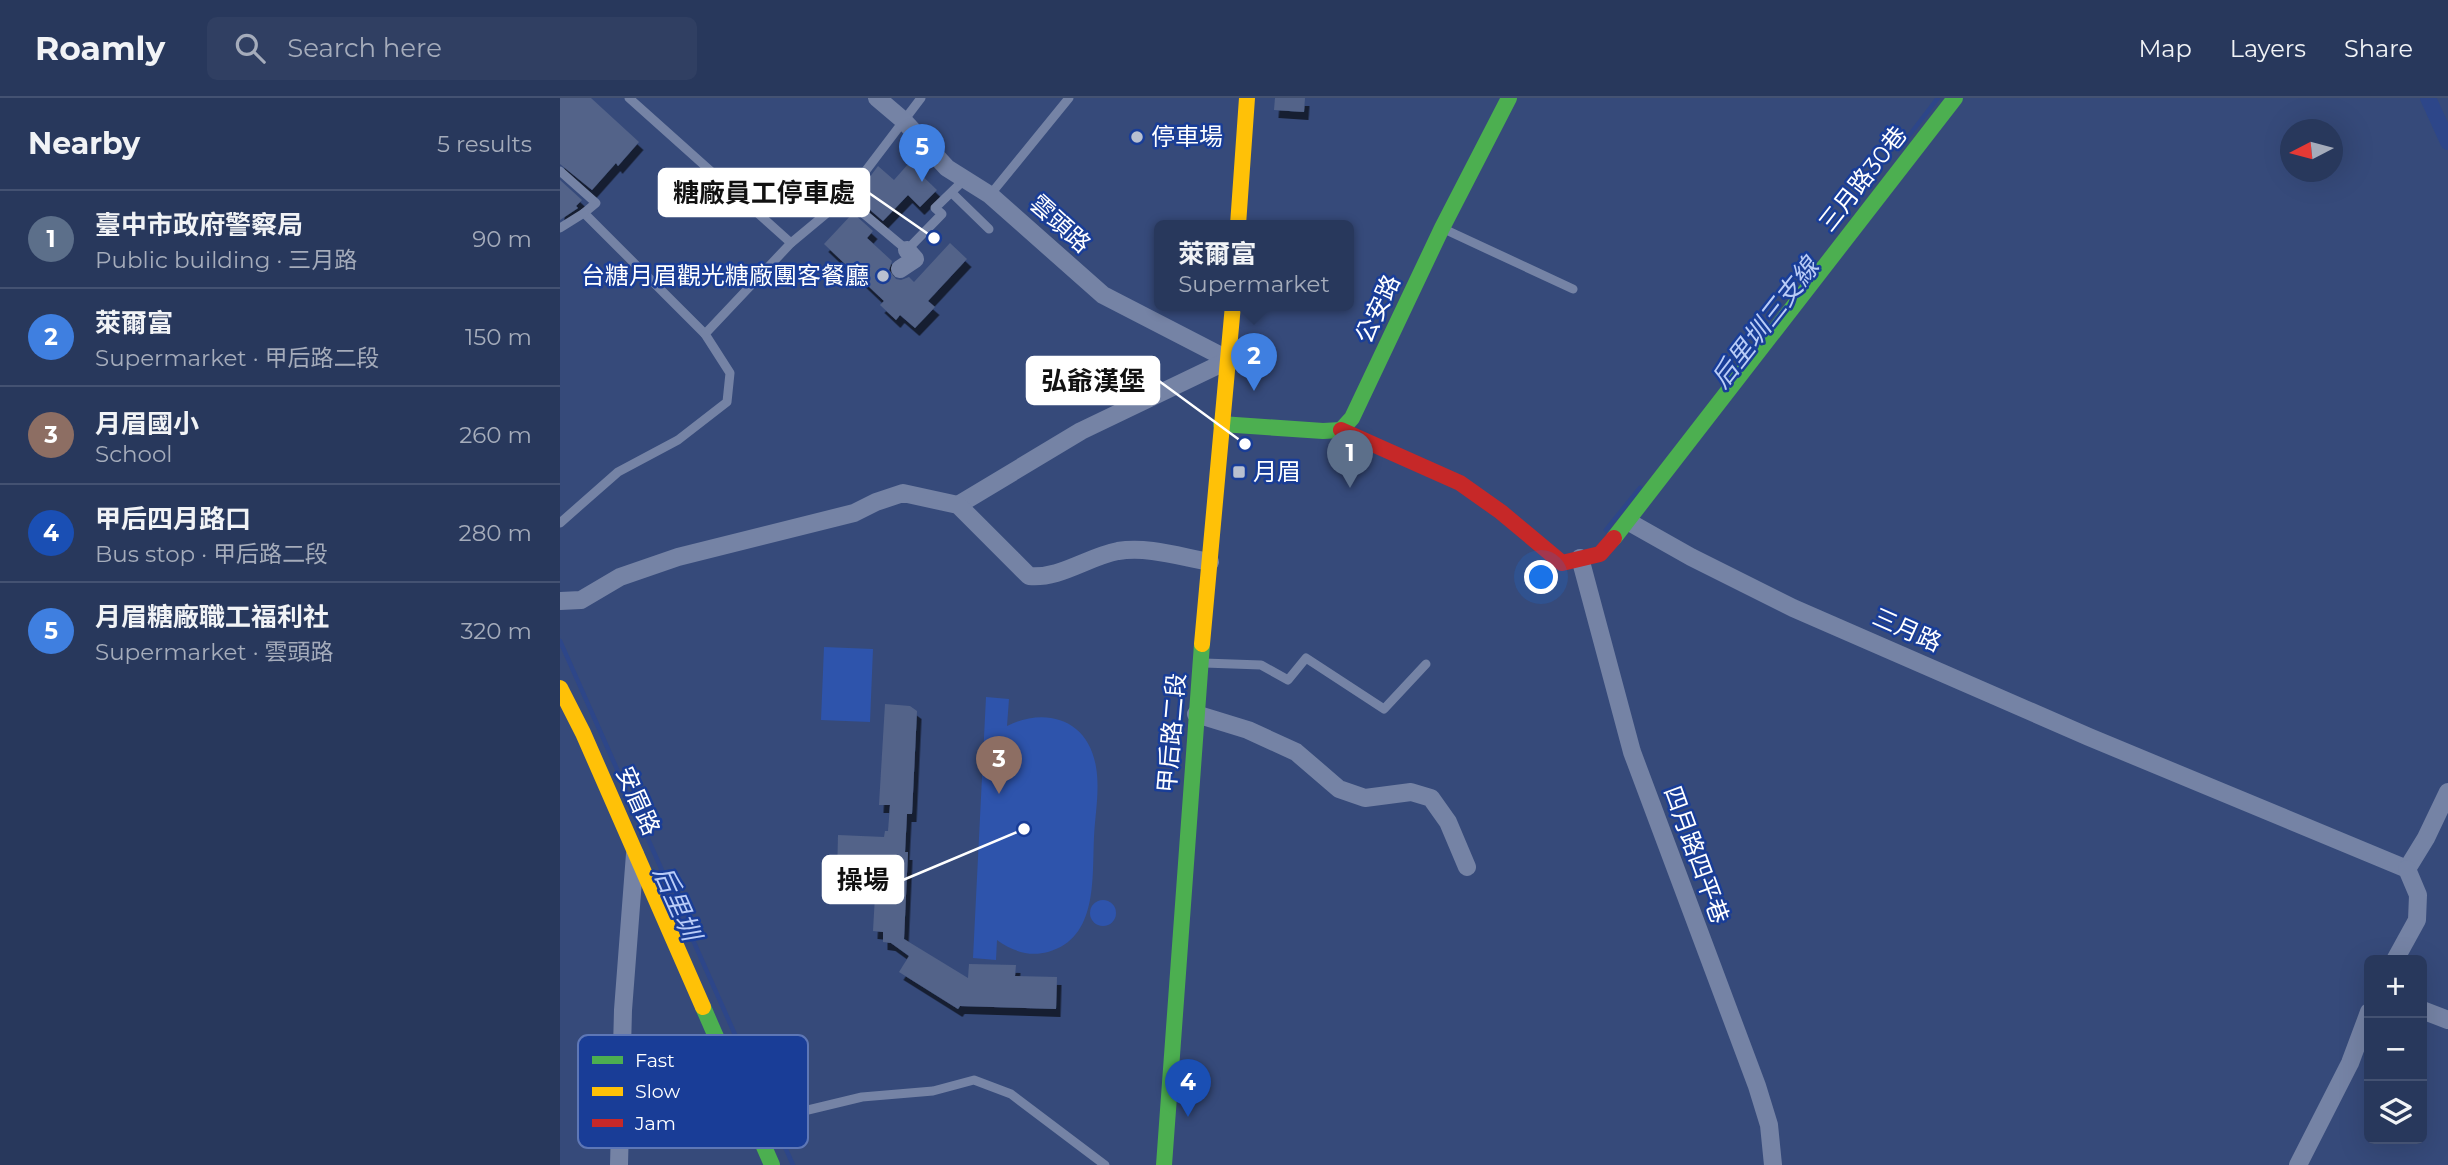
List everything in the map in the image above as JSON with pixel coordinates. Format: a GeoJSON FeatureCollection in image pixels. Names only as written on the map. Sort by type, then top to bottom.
{"type":"FeatureCollection","features":[{"type":"Feature","properties":{"kind":"main road"},"geometry":{"type":"LineString","coordinates":[[1238,220],[1247,98]]}},
{"type":"Feature","properties":{"kind":"main road","name":"公安路"},"geometry":{"type":"LineString","coordinates":[[1340,430],[1352,418],[1442,228],[1509,98]]}},
{"type":"Feature","properties":{"kind":"main road","name":"三月路30巷"},"geometry":{"type":"LineString","coordinates":[[1629,522],[1955,98]]}},
{"type":"Feature","properties":{"kind":"main road","name":"甲后路二段"},"geometry":{"type":"LineString","coordinates":[[1164,1165],[1196,714],[1233,311]]}},
{"type":"Feature","properties":{"kind":"main road"},"geometry":{"type":"LineString","coordinates":[[1221,424],[1324,432],[1340,430],[1460,484],[1501,512],[1562,563],[1600,554],[1629,522]]}},
{"type":"Feature","properties":{"kind":"main road","name":"安眉路"},"geometry":{"type":"LineString","coordinates":[[560,688],[583,733],[716,1035]]}},
{"type":"Feature","properties":{"kind":"main road","name":"安眉路"},"geometry":{"type":"LineString","coordinates":[[765,1148],[772,1165]]}},
{"type":"Feature","properties":{"kind":"street","name":"雲頭路"},"geometry":{"type":"LineString","coordinates":[[877,98],[903,120],[947,168],[990,195],[1102,295],[1229,360]]}},
{"type":"Feature","properties":{"kind":"street"},"geometry":{"type":"LineString","coordinates":[[901,270],[915,259],[907,250]]}},
{"type":"Feature","properties":{"kind":"street"},"geometry":{"type":"LineString","coordinates":[[958,505],[1081,432],[1229,360]]}},
{"type":"Feature","properties":{"kind":"street"},"geometry":{"type":"LineString","coordinates":[[560,601],[581,600],[620,577],[678,557],[854,513],[903,493],[958,505],[1029,576],[1043,578],[1118,551],[1147,550],[1210,562]]}},
{"type":"Feature","properties":{"kind":"street","name":"三月路"},"geometry":{"type":"LineString","coordinates":[[1629,522],[1691,557],[1793,608],[2089,737],[2407,869]]}},
{"type":"Feature","properties":{"kind":"street","name":"四月路四平巷"},"geometry":{"type":"LineString","coordinates":[[1580,558],[1632,752],[1757,1086],[1769,1125],[1773,1165]]}},
{"type":"Feature","properties":{"kind":"street"},"geometry":{"type":"LineString","coordinates":[[1196,714],[1248,730],[1296,752],[1339,789],[1365,798],[1411,792],[1431,797],[1448,822],[1467,867]]}},
{"type":"Feature","properties":{"kind":"street"},"geometry":{"type":"LineString","coordinates":[[2398,955],[2417,920],[2418,895],[2407,869],[2426,838],[2448,792]]}},
{"type":"Feature","properties":{"kind":"street"},"geometry":{"type":"LineString","coordinates":[[622,1035],[635,851]]}},
{"type":"Feature","properties":{"kind":"street"},"geometry":{"type":"LineString","coordinates":[[2427,1012],[2448,1020]]}},
{"type":"Feature","properties":{"kind":"street"},"geometry":{"type":"LineString","coordinates":[[2298,1165],[2350,1063],[2367,1018]]}},
{"type":"Feature","properties":{"kind":"lane"},"geometry":{"type":"LineString","coordinates":[[629,98],[792,243]]}},
{"type":"Feature","properties":{"kind":"lane"},"geometry":{"type":"LineString","coordinates":[[705,334],[792,243],[845,198],[921,98]]}},
{"type":"Feature","properties":{"kind":"lane"},"geometry":{"type":"LineString","coordinates":[[990,195],[1069,98]]}},
{"type":"Feature","properties":{"kind":"lane"},"geometry":{"type":"LineString","coordinates":[[560,171],[596,203],[584,214],[560,228]]}},
{"type":"Feature","properties":{"kind":"lane"},"geometry":{"type":"LineString","coordinates":[[845,198],[907,250],[942,214],[935,208],[965,178]]}},
{"type":"Feature","properties":{"kind":"lane"},"geometry":{"type":"LineString","coordinates":[[952,193],[989,229]]}},
{"type":"Feature","properties":{"kind":"lane"},"geometry":{"type":"LineString","coordinates":[[560,523],[618,472],[678,440],[727,402],[730,373],[705,334],[584,214]]}},
{"type":"Feature","properties":{"kind":"lane"},"geometry":{"type":"LineString","coordinates":[[1442,228],[1573,289]]}},
{"type":"Feature","properties":{"kind":"lane"},"geometry":{"type":"LineString","coordinates":[[1201,663],[1261,665],[1288,681],[1306,658],[1384,709],[1426,664]]}},
{"type":"Feature","properties":{"kind":"lane"},"geometry":{"type":"LineString","coordinates":[[808,1110],[862,1097],[933,1091],[974,1080],[1011,1094],[1105,1165]]}},
{"type":"Feature","properties":{"kind":"shaded area"},"geometry":{"type":"Polygon","coordinates":[[[824,647],[873,649],[870,722],[821,720],[824,647]]]}},
{"type":"Feature","properties":{"kind":"shaded area"},"geometry":{"type":"Polygon","coordinates":[[[986,697],[1009,699],[1007,726],[1036,717],[1064,721],[1075,728],[1092,751],[1098,785],[1092,888],[1084,921],[1076,934],[1064,945],[1048,952],[1021,952],[997,940],[996,960],[973,958],[986,697]]]}},
{"type":"Feature","properties":{"kind":"shaded area"},"geometry":{"type":"Polygon","coordinates":[[[1103,900],[1112,904],[1116,913],[1112,922],[1103,926],[1094,922],[1090,913],[1094,904],[1103,900]]]}},
{"type":"Feature","properties":{"kind":"building"},"geometry":{"type":"Polygon","coordinates":[[[560,98],[591,98],[639,142],[592,190],[560,164],[560,98]]]}},
{"type":"Feature","properties":{"kind":"building"},"geometry":{"type":"Polygon","coordinates":[[[1275,98],[1305,98],[1304,112],[1274,110],[1275,98]]]}},
{"type":"Feature","properties":{"kind":"building"},"geometry":{"type":"Polygon","coordinates":[[[909,163],[937,190],[920,207],[908,195],[883,221],[855,197],[878,166],[894,180],[909,163]]]}},
{"type":"Feature","properties":{"kind":"building"},"geometry":{"type":"Polygon","coordinates":[[[560,180],[582,200],[576,206],[578,208],[560,220],[560,180]]]}},
{"type":"Feature","properties":{"kind":"building","name":"台糖月眉觀光糖廠團客餐廳"},"geometry":{"type":"Polygon","coordinates":[[[853,213],[873,231],[867,238],[892,261],[889,270],[896,279],[909,277],[914,282],[950,243],[967,259],[928,301],[935,307],[915,328],[900,315],[896,320],[880,305],[884,301],[824,244],[853,213]]]}},
{"type":"Feature","properties":{"kind":"building"},"geometry":{"type":"Polygon","coordinates":[[[885,704],[910,706],[917,711],[912,814],[907,814],[904,939],[968,978],[969,964],[1016,965],[1015,976],[1057,977],[1056,1009],[960,1006],[958,1009],[899,972],[909,956],[891,943],[883,942],[883,932],[873,931],[876,878],[837,877],[838,835],[884,837],[885,831],[888,831],[890,805],[879,805],[885,704]]]}},
{"type":"Feature","properties":{"kind":"waterway","name":"后里圳三支線"},"geometry":{"type":"LineString","coordinates":[[1898,150],[1938,98]]}},
{"type":"Feature","properties":{"kind":"waterway"},"geometry":{"type":"LineString","coordinates":[[2428,98],[2448,142]]}},
{"type":"Feature","properties":{"kind":"waterway","name":"后里圳三支線"},"geometry":{"type":"LineString","coordinates":[[1606,530],[1640,488]]}},
{"type":"Feature","properties":{"kind":"waterway","name":"后里圳"},"geometry":{"type":"LineString","coordinates":[[560,641],[735,1035]]}},
{"type":"Feature","properties":{"kind":"waterway","name":"后里圳"},"geometry":{"type":"LineString","coordinates":[[785,1148],[793,1165]]}},
{"type":"Feature","properties":{"kind":"traffic: fast"},"geometry":{"type":"LineString","coordinates":[[1221,424],[1323,431],[1341,430],[1352,418],[1442,228],[1509,98]]}},
{"type":"Feature","properties":{"kind":"traffic: fast"},"geometry":{"type":"LineString","coordinates":[[1614,538],[1955,98]]}},
{"type":"Feature","properties":{"kind":"traffic: fast"},"geometry":{"type":"LineString","coordinates":[[1164,1165],[1202,644]]}},
{"type":"Feature","properties":{"kind":"traffic: fast"},"geometry":{"type":"LineString","coordinates":[[703,1007],[715,1035]]}},
{"type":"Feature","properties":{"kind":"traffic: fast"},"geometry":{"type":"LineString","coordinates":[[765,1148],[772,1165]]}},
{"type":"Feature","properties":{"kind":"traffic: slow"},"geometry":{"type":"LineString","coordinates":[[1238,220],[1247,98]]}},
{"type":"Feature","properties":{"kind":"traffic: slow"},"geometry":{"type":"LineString","coordinates":[[1202,644],[1232,311]]}},
{"type":"Feature","properties":{"kind":"traffic: slow"},"geometry":{"type":"LineString","coordinates":[[560,688],[583,733],[703,1007]]}},
{"type":"Feature","properties":{"kind":"traffic: jam"},"geometry":{"type":"LineString","coordinates":[[1341,430],[1460,483],[1501,512],[1562,563],[1600,554],[1614,538]]}},
{"type":"Feature","properties":{"kind":"place","name":"停車場"},"geometry":{"type":"Point","coordinates":[1137,137]}},
{"type":"Feature","properties":{"kind":"place","name":"月眉糖廠職工福利社"},"geometry":{"type":"Point","coordinates":[922,182]}},
{"type":"Feature","properties":{"kind":"place","name":"糖廠員工停車處"},"geometry":{"type":"Point","coordinates":[934,238]}},
{"type":"Feature","properties":{"kind":"place","name":"台糖月眉觀光糖廠團客餐廳"},"geometry":{"type":"Point","coordinates":[883,276]}},
{"type":"Feature","properties":{"kind":"place","name":"萊爾富"},"geometry":{"type":"Point","coordinates":[1254,391]}},
{"type":"Feature","properties":{"kind":"place","name":"弘爺漢堡"},"geometry":{"type":"Point","coordinates":[1245,444]}},
{"type":"Feature","properties":{"kind":"place","name":"月眉"},"geometry":{"type":"Point","coordinates":[1239,472]}},
{"type":"Feature","properties":{"kind":"place","name":"臺中市政府警察局"},"geometry":{"type":"Point","coordinates":[1350,488]}},
{"type":"Feature","properties":{"kind":"place","name":"月眉國小"},"geometry":{"type":"Point","coordinates":[999,794]}},
{"type":"Feature","properties":{"kind":"place","name":"操場"},"geometry":{"type":"Point","coordinates":[1024,829]}},
{"type":"Feature","properties":{"kind":"place","name":"甲后四月路口"},"geometry":{"type":"Point","coordinates":[1188,1117]}}]}
